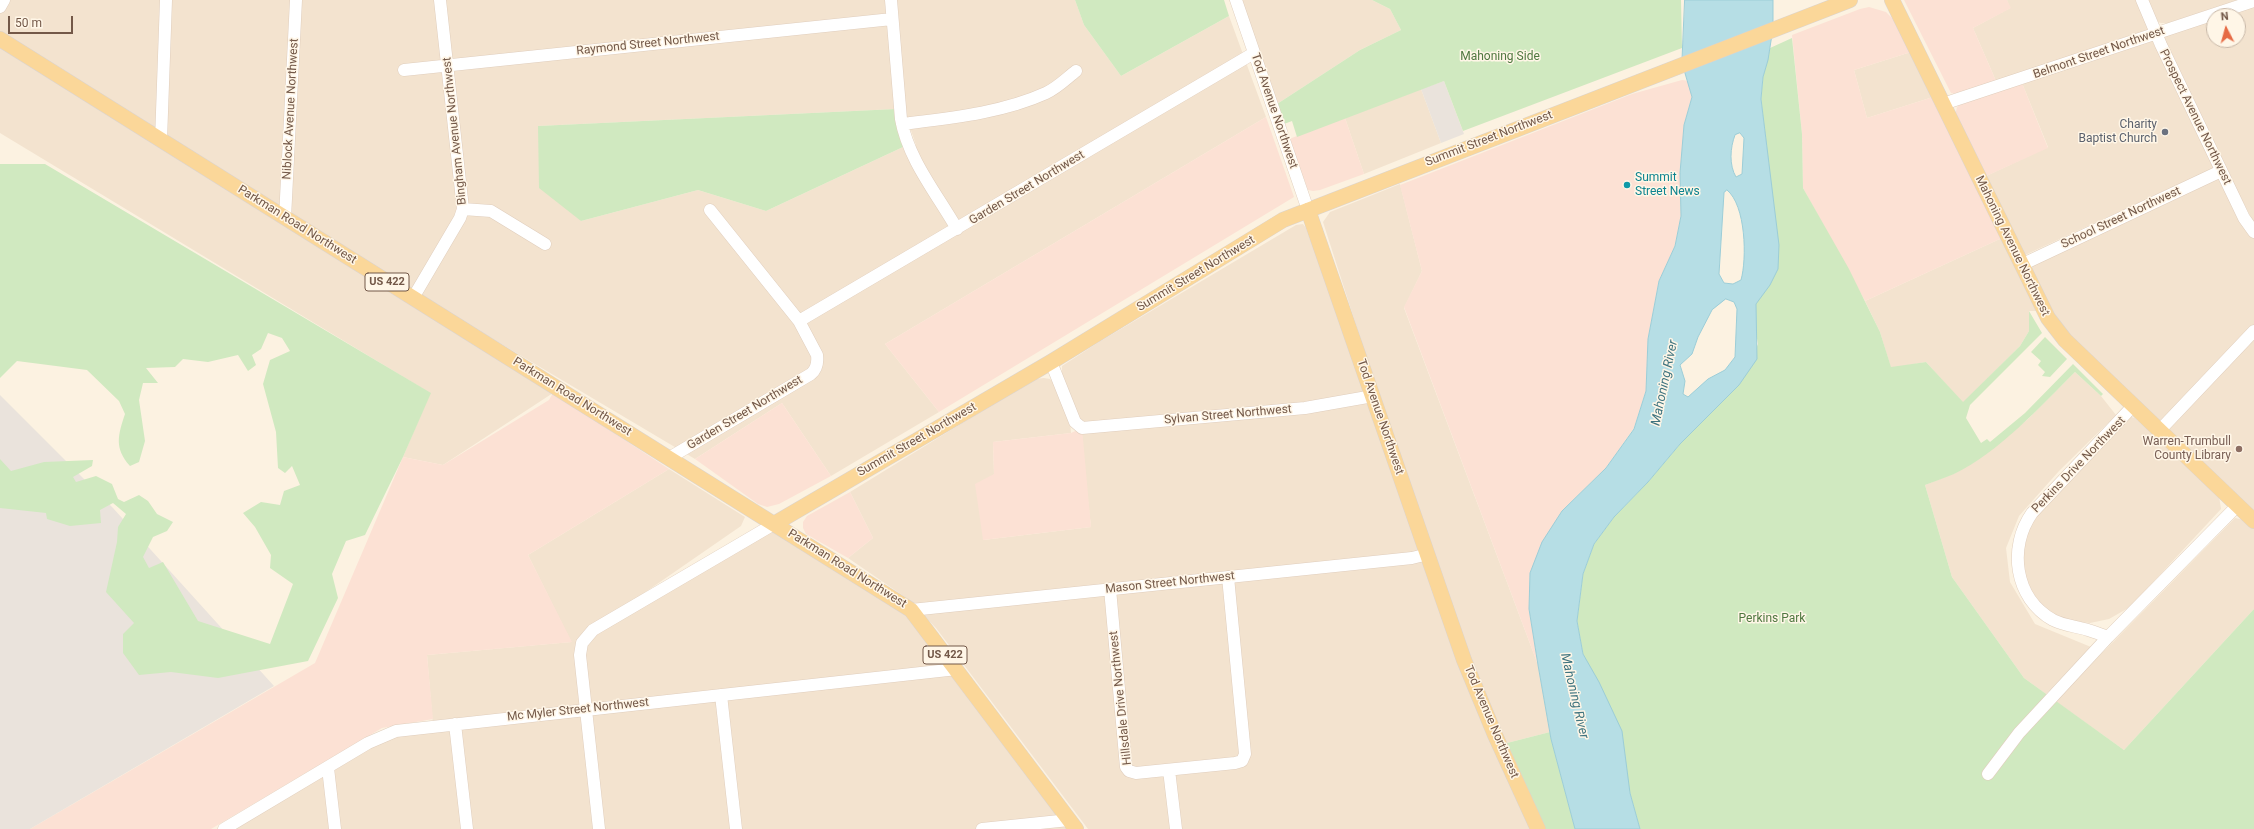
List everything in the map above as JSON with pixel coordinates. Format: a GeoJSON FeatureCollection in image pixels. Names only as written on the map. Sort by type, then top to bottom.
{"type":"FeatureCollection","features":[{"type":"Feature","properties":{"kind":"main road","name":"Summit Street Northwest"},"geometry":{"type":"LineString","coordinates":[[774,524],[1051,362],[1278,223],[1308,210],[1807,18],[1850,0]]}},
{"type":"Feature","properties":{"kind":"main road","name":"Mahoning Avenue Northwest"},"geometry":{"type":"LineString","coordinates":[[1892,0],[2021,265],[2048,318],[2057,331],[2254,520]]}},
{"type":"Feature","properties":{"kind":"main road","name":"Parkman Road Northwest"},"geometry":{"type":"LineString","coordinates":[[0,39],[911,610],[1073,824]]}},
{"type":"Feature","properties":{"kind":"main road","name":"Tod Avenue Northwest"},"geometry":{"type":"LineString","coordinates":[[1308,210],[1476,690],[1538,829]]}},
{"type":"Feature","properties":{"kind":"street"},"geometry":{"type":"LineString","coordinates":[[0,7],[4,0]]}},
{"type":"Feature","properties":{"kind":"street"},"geometry":{"type":"LineString","coordinates":[[161,140],[166,0]]}},
{"type":"Feature","properties":{"kind":"street","name":"Niblock Avenue Northwest"},"geometry":{"type":"LineString","coordinates":[[285,218],[296,0]]}},
{"type":"Feature","properties":{"kind":"street","name":"Bingham Avenue Northwest"},"geometry":{"type":"LineString","coordinates":[[413,298],[460,218],[463,209],[440,0]]}},
{"type":"Feature","properties":{"kind":"street"},"geometry":{"type":"LineString","coordinates":[[890,0],[902,124],[913,155],[957,229]]}},
{"type":"Feature","properties":{"kind":"street","name":"Tod Avenue Northwest"},"geometry":{"type":"LineString","coordinates":[[1236,0],[1308,210]]}},
{"type":"Feature","properties":{"kind":"street","name":"Prospect Avenue Northwest"},"geometry":{"type":"LineString","coordinates":[[2142,0],[2221,171],[2244,218],[2254,232]]}},
{"type":"Feature","properties":{"kind":"street","name":"Belmont Street Northwest"},"geometry":{"type":"LineString","coordinates":[[1943,104],[2254,1]]}},
{"type":"Feature","properties":{"kind":"street","name":"Raymond Street Northwest"},"geometry":{"type":"LineString","coordinates":[[404,70],[892,19]]}},
{"type":"Feature","properties":{"kind":"street","name":"Garden Street Northwest"},"geometry":{"type":"LineString","coordinates":[[669,458],[811,374],[817,364],[817,355],[799,321],[1254,53]]}},
{"type":"Feature","properties":{"kind":"street"},"geometry":{"type":"LineString","coordinates":[[902,124],[964,116],[1001,108],[1047,92],[1076,71]]}},
{"type":"Feature","properties":{"kind":"street","name":"School Street Northwest"},"geometry":{"type":"LineString","coordinates":[[2021,265],[2221,171]]}},
{"type":"Feature","properties":{"kind":"street"},"geometry":{"type":"LineString","coordinates":[[463,209],[491,211],[545,244]]}},
{"type":"Feature","properties":{"kind":"street"},"geometry":{"type":"LineString","coordinates":[[710,210],[799,321]]}},
{"type":"Feature","properties":{"kind":"street"},"geometry":{"type":"LineString","coordinates":[[2160,430],[2254,331]]}},
{"type":"Feature","properties":{"kind":"street","name":"Sylvan Street Northwest"},"geometry":{"type":"LineString","coordinates":[[1051,362],[1075,422],[1082,428],[1305,408],[1373,396]]}},
{"type":"Feature","properties":{"kind":"street","name":"Perkins Drive Northwest"},"geometry":{"type":"LineString","coordinates":[[2108,637],[2088,629],[2060,624],[2039,610],[2022,586],[2018,569],[2017,551],[2022,530],[2032,513],[2134,405]]}},
{"type":"Feature","properties":{"kind":"street"},"geometry":{"type":"LineString","coordinates":[[1988,774],[2019,734],[2108,637],[2238,505]]}},
{"type":"Feature","properties":{"kind":"street","name":"Summit Street Northwest"},"geometry":{"type":"LineString","coordinates":[[585,709],[580,655],[586,637],[592,630],[774,524]]}},
{"type":"Feature","properties":{"kind":"street","name":"Mason Street Northwest"},"geometry":{"type":"LineString","coordinates":[[911,610],[1412,558],[1428,554]]}},
{"type":"Feature","properties":{"kind":"street","name":"Hillsdale Drive Northwest"},"geometry":{"type":"LineString","coordinates":[[1110,589],[1126,767],[1129,771],[1136,773],[1169,770],[1235,763],[1245,757],[1228,577]]}},
{"type":"Feature","properties":{"kind":"street","name":"Mc Myler Street Northwest"},"geometry":{"type":"LineString","coordinates":[[224,829],[384,735],[415,728],[957,670]]}},
{"type":"Feature","properties":{"kind":"street"},"geometry":{"type":"LineString","coordinates":[[721,695],[736,829]]}},
{"type":"Feature","properties":{"kind":"street"},"geometry":{"type":"LineString","coordinates":[[585,709],[599,829]]}},
{"type":"Feature","properties":{"kind":"street"},"geometry":{"type":"LineString","coordinates":[[455,724],[467,829]]}},
{"type":"Feature","properties":{"kind":"street"},"geometry":{"type":"LineString","coordinates":[[328,768],[335,829]]}},
{"type":"Feature","properties":{"kind":"street"},"geometry":{"type":"LineString","coordinates":[[1169,770],[1176,829]]}},
{"type":"Feature","properties":{"kind":"street"},"geometry":{"type":"LineString","coordinates":[[982,829],[1073,824]]}},
{"type":"Feature","properties":{"kind":"shaded area"},"geometry":{"type":"Polygon","coordinates":[[[0,0],[885,0],[896,109],[538,126],[581,221],[698,190],[766,211],[903,147],[916,145],[905,113],[895,0],[1075,0],[1084,25],[1121,76],[1229,16],[1266,117],[885,344],[939,412],[831,476],[782,403],[695,459],[476,329],[0,31],[0,0]]]}},
{"type":"Feature","properties":{"kind":"shaded area"},"geometry":{"type":"Polygon","coordinates":[[[1241,0],[1372,0],[1390,9],[1401,30],[1360,50],[1277,104],[1241,0]]]}},
{"type":"Feature","properties":{"kind":"shaded area"},"geometry":{"type":"Polygon","coordinates":[[[1904,0],[2007,0],[2011,8],[1973,28],[1996,81],[1956,94],[1951,93],[1904,0]]]}},
{"type":"Feature","properties":{"kind":"shaded area"},"geometry":{"type":"Polygon","coordinates":[[[2007,0],[2137,0],[2149,24],[2147,30],[1996,81],[1973,28],[2010,8],[2007,0]]]}},
{"type":"Feature","properties":{"kind":"shaded area"},"geometry":{"type":"Polygon","coordinates":[[[2147,0],[2238,0],[2214,8],[2206,8],[2206,11],[2168,23],[2158,22],[2147,0]]]}},
{"type":"Feature","properties":{"kind":"shaded area"},"geometry":{"type":"Polygon","coordinates":[[[2254,5],[2254,223],[2222,161],[2163,38],[2166,35],[2206,21],[2206,48],[2246,48],[2245,8],[2254,5]]]}},
{"type":"Feature","properties":{"kind":"shaded area"},"geometry":{"type":"Polygon","coordinates":[[[1869,7],[1886,12],[1895,21],[1911,52],[1854,70],[1867,118],[1933,97],[2002,238],[1865,301],[1803,188],[1802,134],[1792,35],[1869,7]]]}},
{"type":"Feature","properties":{"kind":"shaded area"},"geometry":{"type":"Polygon","coordinates":[[[2151,40],[2214,168],[2025,255],[1984,177],[2048,147],[2022,83],[2151,40]]]}},
{"type":"Feature","properties":{"kind":"shaded area"},"geometry":{"type":"Polygon","coordinates":[[[0,46],[553,393],[443,465],[403,457],[430,393],[0,133],[0,46]]]}},
{"type":"Feature","properties":{"kind":"shaded area"},"geometry":{"type":"Polygon","coordinates":[[[1911,52],[1933,97],[1867,118],[1854,70],[1911,52]]]}},
{"type":"Feature","properties":{"kind":"shaded area"},"geometry":{"type":"Polygon","coordinates":[[[1682,80],[1689,81],[1692,97],[1684,125],[1680,173],[1681,216],[1675,246],[1659,281],[1648,339],[1646,391],[1634,428],[1606,468],[1562,511],[1530,573],[1529,609],[1538,665],[1404,307],[1422,271],[1400,185],[1632,94],[1682,80]]]}},
{"type":"Feature","properties":{"kind":"shaded area"},"geometry":{"type":"Polygon","coordinates":[[[1444,81],[1464,134],[1441,143],[1421,89],[1444,81]]]}},
{"type":"Feature","properties":{"kind":"shaded area"},"geometry":{"type":"Polygon","coordinates":[[[2022,83],[2048,148],[1984,177],[1955,116],[1957,107],[1962,103],[2022,83]]]}},
{"type":"Feature","properties":{"kind":"shaded area"},"geometry":{"type":"Polygon","coordinates":[[[1421,89],[1441,143],[1364,174],[1345,118],[1421,89]]]}},
{"type":"Feature","properties":{"kind":"shaded area"},"geometry":{"type":"Polygon","coordinates":[[[1266,117],[1294,197],[939,412],[885,344],[1266,117]]]}},
{"type":"Feature","properties":{"kind":"shaded area"},"geometry":{"type":"Polygon","coordinates":[[[1345,118],[1364,174],[1320,190],[1308,190],[1289,139],[1345,118]]]}},
{"type":"Feature","properties":{"kind":"shaded area"},"geometry":{"type":"Polygon","coordinates":[[[2221,171],[2254,232],[2254,521],[2081,354],[2021,265],[2221,171]]]}},
{"type":"Feature","properties":{"kind":"shaded area"},"geometry":{"type":"Polygon","coordinates":[[[1400,184],[1422,271],[1404,308],[1538,665],[1550,732],[1507,743],[1490,713],[1391,434],[1323,222],[1330,212],[1400,184]]]}},
{"type":"Feature","properties":{"kind":"shaded area"},"geometry":{"type":"Polygon","coordinates":[[[1303,224],[1306,228],[1531,829],[1088,829],[936,628],[908,599],[848,558],[873,538],[850,492],[1034,379],[1050,379],[1056,385],[1070,419],[1071,433],[993,442],[994,474],[983,540],[1091,527],[1078,415],[1062,377],[1062,366],[1099,342],[1296,225],[1303,224]]]}},
{"type":"Feature","properties":{"kind":"shaded area"},"geometry":{"type":"Polygon","coordinates":[[[2002,238],[2037,311],[2029,311],[2029,331],[2020,346],[1963,403],[1926,362],[1891,368],[1880,332],[1865,301],[2002,238]]]}},
{"type":"Feature","properties":{"kind":"shaded area"},"geometry":{"type":"Polygon","coordinates":[[[2075,372],[2101,396],[2116,415],[2059,471],[2019,516],[2006,548],[2010,582],[2035,624],[2091,647],[2046,694],[2024,678],[1952,577],[1925,485],[1955,473],[1987,452],[2028,419],[2075,372]]]}},
{"type":"Feature","properties":{"kind":"shaded area"},"geometry":{"type":"Polygon","coordinates":[[[553,393],[669,469],[528,555],[572,642],[427,655],[433,719],[382,728],[211,829],[30,829],[315,663],[403,457],[443,465],[549,400],[553,393]]]}},
{"type":"Feature","properties":{"kind":"shaded area"},"geometry":{"type":"Polygon","coordinates":[[[0,395],[113,508],[274,686],[30,829],[0,829],[0,395]]]}},
{"type":"Feature","properties":{"kind":"shaded area"},"geometry":{"type":"Polygon","coordinates":[[[782,403],[831,476],[779,504],[767,507],[758,504],[695,459],[782,403]]]}},
{"type":"Feature","properties":{"kind":"shaded area"},"geometry":{"type":"Polygon","coordinates":[[[2131,417],[2135,418],[2219,496],[2221,509],[2130,607],[2109,619],[2090,623],[2072,621],[2056,615],[2043,606],[2031,591],[2023,574],[2021,559],[2029,525],[2054,496],[2131,417]]]}},
{"type":"Feature","properties":{"kind":"shaded area"},"geometry":{"type":"Polygon","coordinates":[[[1082,428],[1091,527],[983,540],[975,484],[994,474],[993,442],[1071,433],[1082,428]]]}},
{"type":"Feature","properties":{"kind":"shaded area"},"geometry":{"type":"Polygon","coordinates":[[[669,469],[745,517],[741,526],[579,638],[774,524],[911,610],[1076,829],[224,829],[368,743],[433,726],[427,655],[571,642],[528,555],[669,469]]]}},
{"type":"Feature","properties":{"kind":"shaded area"},"geometry":{"type":"Polygon","coordinates":[[[850,492],[873,538],[848,558],[806,534],[803,528],[803,522],[807,516],[850,492]]]}},
{"type":"Feature","properties":{"kind":"shaded area"},"geometry":{"type":"Polygon","coordinates":[[[2235,518],[2245,520],[2254,529],[2254,609],[2124,750],[2055,701],[2235,518]]]}},
{"type":"Feature","properties":{"kind":"green space"},"geometry":{"type":"Polygon","coordinates":[[[1075,0],[1224,0],[1229,16],[1121,76],[1084,25],[1075,0]]]}},
{"type":"Feature","properties":{"kind":"green space","name":"Mahoning Side"},"geometry":{"type":"Polygon","coordinates":[[[1372,0],[1681,0],[1682,48],[1463,131],[1444,81],[1297,137],[1292,121],[1284,124],[1277,104],[1360,50],[1401,30],[1390,9],[1372,0]]]}},
{"type":"Feature","properties":{"kind":"green space","name":"Perkins Park"},"geometry":{"type":"Polygon","coordinates":[[[1792,38],[1802,134],[1803,188],[1849,269],[1880,332],[1891,367],[1926,362],[1963,402],[2020,346],[2029,331],[2029,311],[2042,333],[1970,405],[1966,418],[1981,443],[1987,439],[1990,442],[2025,413],[2073,364],[2103,394],[2101,396],[2075,372],[2018,428],[1987,454],[1954,474],[1925,485],[1952,577],[2024,678],[2124,750],[2254,609],[2254,829],[1640,829],[1630,793],[1583,654],[1577,621],[1583,574],[1594,544],[1614,517],[1648,482],[1680,444],[1739,385],[1758,344],[1755,328],[1756,304],[1769,168],[1761,99],[1763,77],[1770,48],[1792,38]]]}},
{"type":"Feature","properties":{"kind":"green space"},"geometry":{"type":"Polygon","coordinates":[[[896,109],[903,147],[766,211],[698,190],[581,221],[539,188],[538,126],[896,109]]]}},
{"type":"Feature","properties":{"kind":"green space"},"geometry":{"type":"Polygon","coordinates":[[[0,164],[45,164],[431,393],[403,457],[365,535],[346,541],[332,574],[338,598],[308,661],[218,678],[171,672],[139,675],[123,653],[123,634],[134,623],[106,592],[117,542],[118,527],[126,514],[113,503],[100,510],[101,523],[70,526],[47,519],[46,513],[0,508],[0,459],[11,471],[44,462],[93,460],[92,466],[73,477],[76,482],[96,476],[112,484],[118,499],[124,502],[139,495],[148,501],[157,514],[173,522],[167,531],[153,537],[143,557],[149,568],[163,562],[198,621],[270,644],[293,584],[270,568],[271,555],[255,527],[243,513],[261,502],[280,505],[284,491],[300,485],[292,466],[285,473],[278,468],[276,432],[263,384],[270,360],[290,351],[282,338],[268,333],[261,349],[252,355],[256,365],[248,371],[238,355],[208,362],[183,359],[175,367],[146,368],[158,383],[143,383],[139,400],[145,441],[139,462],[130,466],[121,453],[119,441],[119,435],[125,414],[119,401],[87,370],[17,361],[0,378],[0,164]]]}},
{"type":"Feature","properties":{"kind":"green space"},"geometry":{"type":"Polygon","coordinates":[[[2045,337],[2067,359],[2050,377],[2042,376],[2045,372],[2038,365],[2041,361],[2031,352],[2045,337]]]}},
{"type":"Feature","properties":{"kind":"green space"},"geometry":{"type":"Polygon","coordinates":[[[1550,732],[1575,829],[1544,829],[1507,743],[1550,732]]]}},
{"type":"Feature","properties":{"kind":"water","name":"Mahoning River"},"geometry":{"type":"Polygon","coordinates":[[[1685,0],[1773,0],[1773,28],[1768,60],[1763,77],[1761,99],[1779,245],[1778,269],[1770,285],[1756,304],[1757,359],[1739,385],[1680,444],[1648,482],[1614,517],[1594,544],[1583,574],[1577,621],[1583,654],[1599,682],[1622,731],[1630,793],[1640,829],[1575,829],[1551,739],[1529,609],[1530,573],[1542,542],[1562,511],[1606,468],[1634,429],[1646,391],[1648,339],[1659,281],[1675,246],[1681,216],[1680,173],[1684,125],[1692,97],[1682,63],[1685,0]],[[1740,133],[1735,135],[1731,151],[1731,162],[1736,177],[1742,174],[1744,138],[1740,133]],[[1727,190],[1724,193],[1719,274],[1724,283],[1733,284],[1741,280],[1743,271],[1743,233],[1738,207],[1733,197],[1727,190]],[[1726,299],[1712,310],[1698,337],[1692,354],[1680,365],[1685,381],[1683,394],[1688,397],[1708,379],[1725,370],[1735,357],[1737,309],[1734,302],[1726,299]]]}},
{"type":"Feature","properties":{"kind":"place","name":"Charity Baptist Church"},"geometry":{"type":"Point","coordinates":[2165,132]}},
{"type":"Feature","properties":{"kind":"place","name":"Summit Street News"},"geometry":{"type":"Point","coordinates":[1627,185]}},
{"type":"Feature","properties":{"kind":"place","name":"Warren-Trumbull County Library"},"geometry":{"type":"Point","coordinates":[2239,449]}}]}
